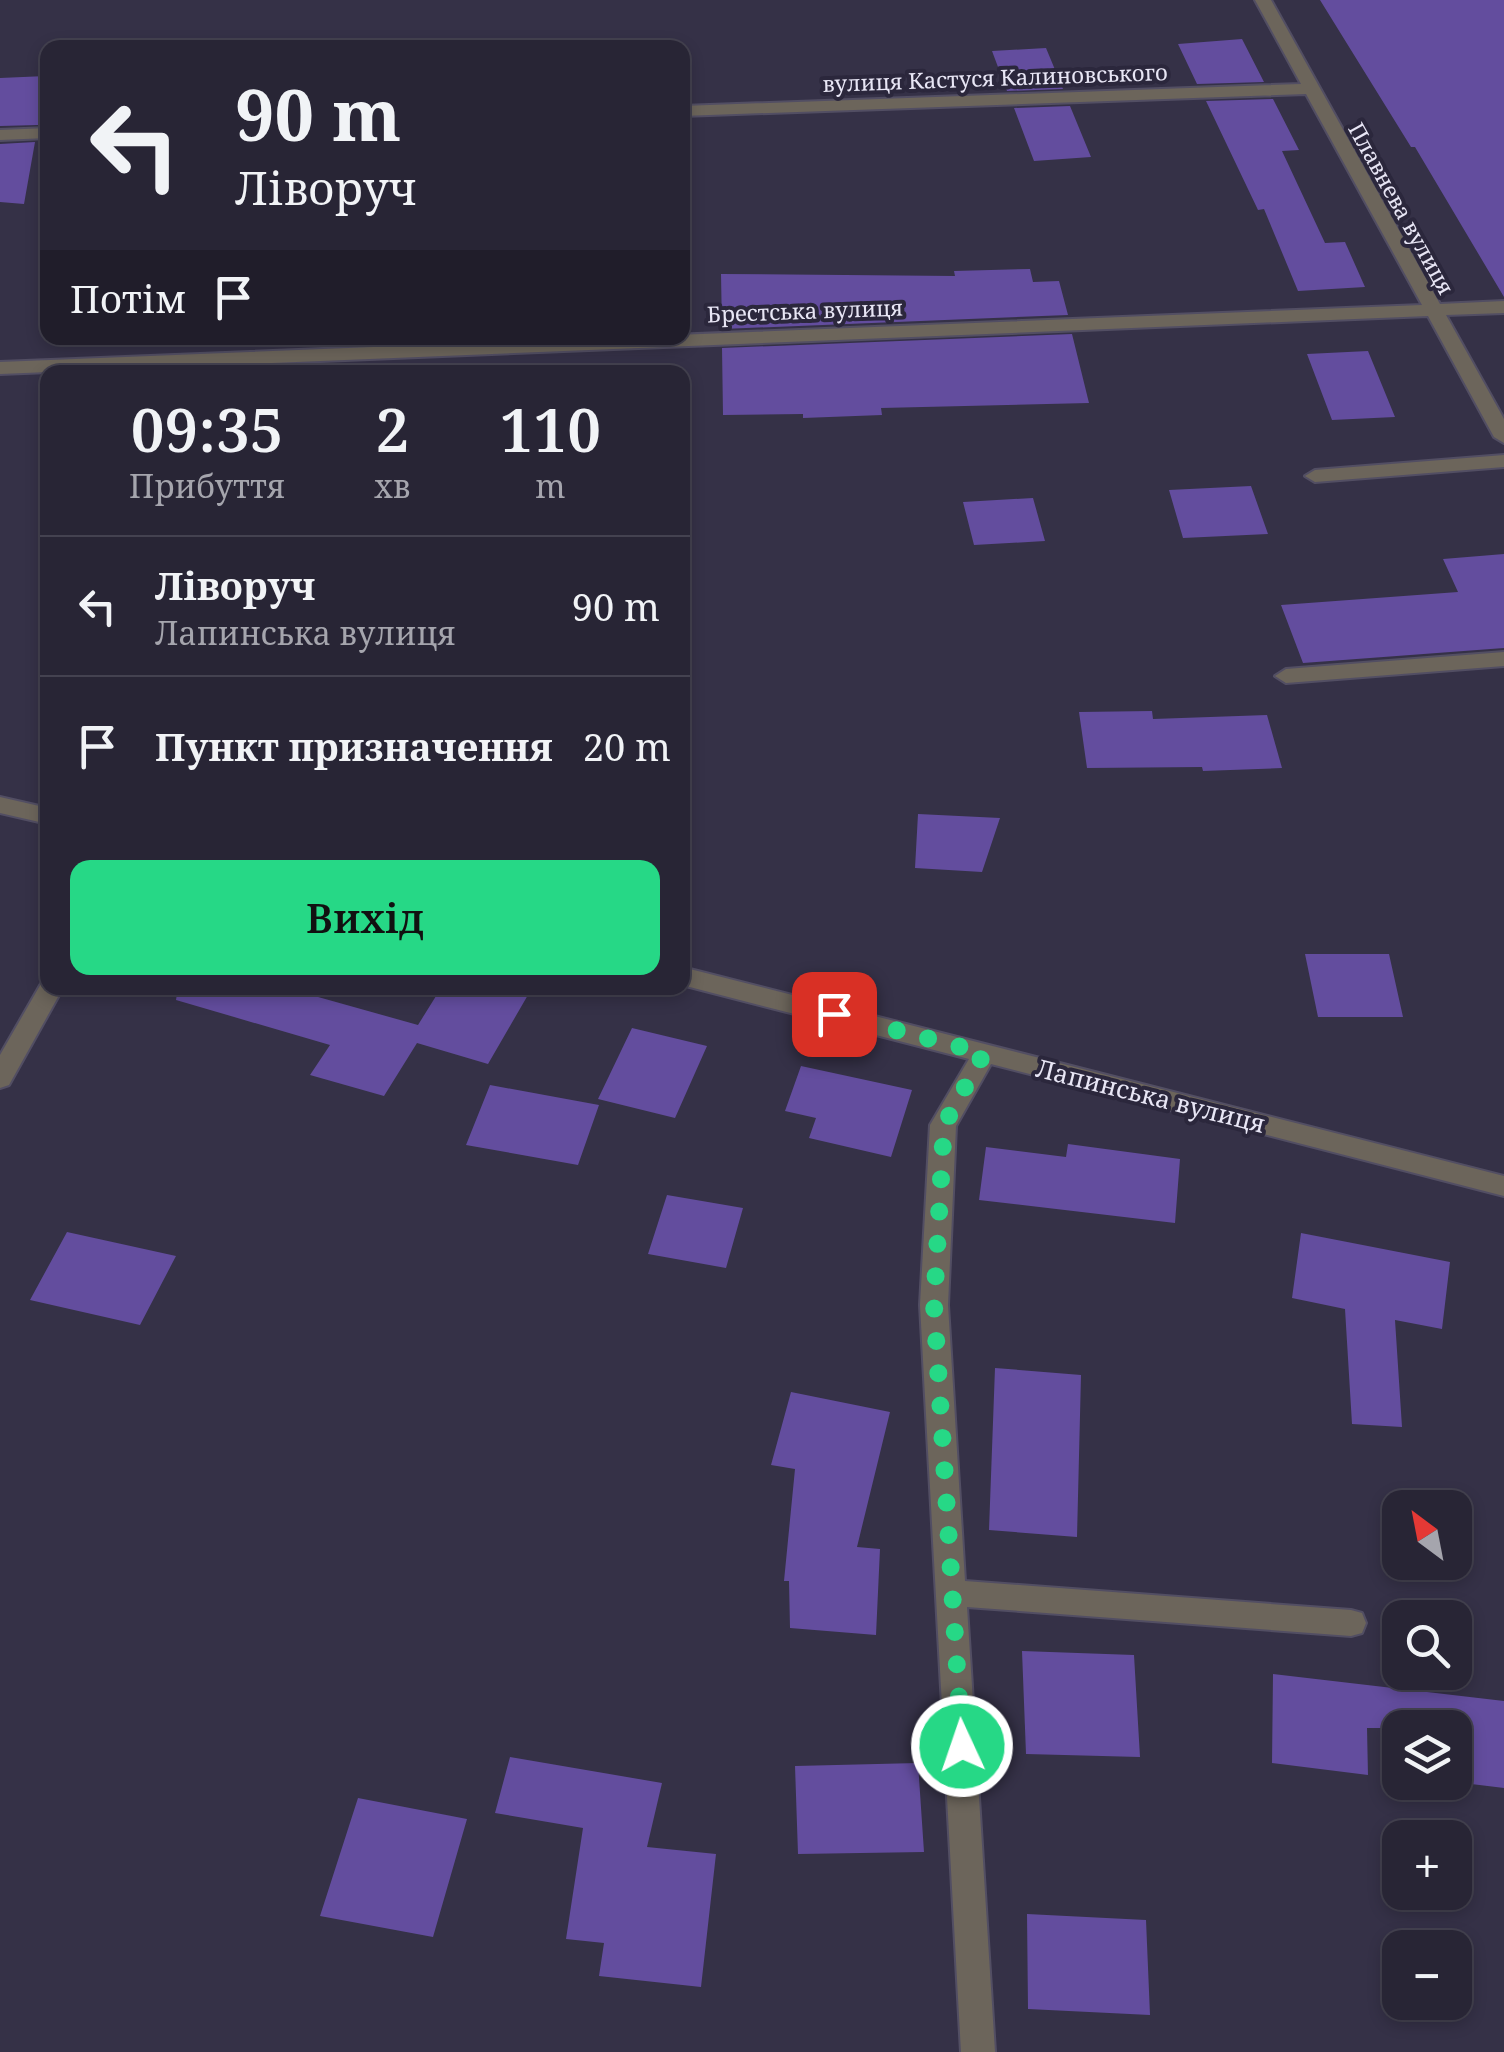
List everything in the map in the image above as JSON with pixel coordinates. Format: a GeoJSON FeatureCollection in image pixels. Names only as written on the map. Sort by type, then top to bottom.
{"type":"FeatureCollection","features":[{"type":"Feature","properties":{"kind":"street","name":"Плавнева вулиця"},"geometry":{"type":"LineString","coordinates":[[1263,0],[1504,436]]}},
{"type":"Feature","properties":{"kind":"street","name":"вулиця Кастуся Калиновського"},"geometry":{"type":"LineString","coordinates":[[690,111],[1310,89]]}},
{"type":"Feature","properties":{"kind":"street"},"geometry":{"type":"LineString","coordinates":[[0,135],[40,134]]}},
{"type":"Feature","properties":{"kind":"street","name":"Брестська вулиця"},"geometry":{"type":"LineString","coordinates":[[690,340],[1504,307]]}},
{"type":"Feature","properties":{"kind":"street","name":"Брестська вулиця"},"geometry":{"type":"LineString","coordinates":[[73,365],[559,345]]}},
{"type":"Feature","properties":{"kind":"street","name":"Брестська вулиця"},"geometry":{"type":"LineString","coordinates":[[0,368],[40,366]]}},
{"type":"Feature","properties":{"kind":"street"},"geometry":{"type":"LineString","coordinates":[[1315,476],[1504,461]]}},
{"type":"Feature","properties":{"kind":"street"},"geometry":{"type":"LineString","coordinates":[[1286,676],[1504,659]]}},
{"type":"Feature","properties":{"kind":"street"},"geometry":{"type":"LineString","coordinates":[[0,805],[40,814]]}},
{"type":"Feature","properties":{"kind":"street","name":"Лапинська вулиця"},"geometry":{"type":"LineString","coordinates":[[690,978],[1504,1186]]}},
{"type":"Feature","properties":{"kind":"street"},"geometry":{"type":"LineString","coordinates":[[0,1078],[47,995]]}},
{"type":"Feature","properties":{"kind":"street"},"geometry":{"type":"LineString","coordinates":[[978,2052],[954,1592],[934,1305],[944,1125],[984,1053]]}},
{"type":"Feature","properties":{"kind":"street"},"geometry":{"type":"LineString","coordinates":[[954,1592],[1351,1623]]}},
{"type":"Feature","properties":{"kind":"building"},"geometry":{"type":"Polygon","coordinates":[[[1320,0],[1504,0],[1504,297],[1415,147],[1411,147],[1320,0]]]}},
{"type":"Feature","properties":{"kind":"building"},"geometry":{"type":"Polygon","coordinates":[[[1242,39],[1264,82],[1197,84],[1178,44],[1242,39]]]}},
{"type":"Feature","properties":{"kind":"building"},"geometry":{"type":"Polygon","coordinates":[[[1046,48],[1063,89],[1007,91],[992,51],[1046,48]]]}},
{"type":"Feature","properties":{"kind":"building"},"geometry":{"type":"Polygon","coordinates":[[[40,76],[38,125],[0,126],[0,78],[40,76]]]}},
{"type":"Feature","properties":{"kind":"building"},"geometry":{"type":"Polygon","coordinates":[[[1273,99],[1299,150],[1282,151],[1325,243],[1345,242],[1365,287],[1298,291],[1264,209],[1258,210],[1206,101],[1273,99]]]}},
{"type":"Feature","properties":{"kind":"building"},"geometry":{"type":"Polygon","coordinates":[[[1070,106],[1091,157],[1034,161],[1014,108],[1070,106]]]}},
{"type":"Feature","properties":{"kind":"building"},"geometry":{"type":"Polygon","coordinates":[[[35,142],[24,204],[0,202],[0,144],[35,142]]]}},
{"type":"Feature","properties":{"kind":"building"},"geometry":{"type":"Polygon","coordinates":[[[1030,269],[1033,282],[1059,281],[1068,315],[722,329],[721,274],[955,276],[954,271],[1030,269]]]}},
{"type":"Feature","properties":{"kind":"building"},"geometry":{"type":"Polygon","coordinates":[[[1072,334],[1089,403],[881,408],[882,415],[803,418],[803,414],[723,415],[722,348],[1072,334]]]}},
{"type":"Feature","properties":{"kind":"building"},"geometry":{"type":"Polygon","coordinates":[[[1368,351],[1395,417],[1332,420],[1307,354],[1368,351]]]}},
{"type":"Feature","properties":{"kind":"building"},"geometry":{"type":"Polygon","coordinates":[[[1251,486],[1268,534],[1183,538],[1169,490],[1251,486]]]}},
{"type":"Feature","properties":{"kind":"building"},"geometry":{"type":"Polygon","coordinates":[[[1033,498],[1045,541],[974,545],[963,502],[1033,498]]]}},
{"type":"Feature","properties":{"kind":"building"},"geometry":{"type":"Polygon","coordinates":[[[1504,554],[1504,648],[1303,663],[1281,605],[1458,592],[1443,559],[1504,554]]]}},
{"type":"Feature","properties":{"kind":"building"},"geometry":{"type":"Polygon","coordinates":[[[1152,711],[1153,719],[1267,715],[1282,768],[1087,768],[1079,712],[1152,711]]]}},
{"type":"Feature","properties":{"kind":"building"},"geometry":{"type":"Polygon","coordinates":[[[918,814],[1000,818],[982,872],[915,868],[918,814]]]}},
{"type":"Feature","properties":{"kind":"building"},"geometry":{"type":"Polygon","coordinates":[[[1305,954],[1389,954],[1403,1017],[1318,1017],[1305,954]]]}},
{"type":"Feature","properties":{"kind":"building"},"geometry":{"type":"Polygon","coordinates":[[[177,995],[311,995],[418,1025],[437,995],[528,995],[488,1064],[417,1043],[384,1096],[310,1075],[330,1045],[176,1000],[177,995]]]}},
{"type":"Feature","properties":{"kind":"building"},"geometry":{"type":"Polygon","coordinates":[[[632,1028],[707,1046],[675,1118],[598,1099],[632,1028]]]}},
{"type":"Feature","properties":{"kind":"building"},"geometry":{"type":"Polygon","coordinates":[[[801,1066],[912,1090],[891,1157],[809,1138],[816,1118],[785,1111],[801,1066]]]}},
{"type":"Feature","properties":{"kind":"building"},"geometry":{"type":"Polygon","coordinates":[[[490,1085],[599,1105],[578,1165],[466,1145],[490,1085]]]}},
{"type":"Feature","properties":{"kind":"building"},"geometry":{"type":"Polygon","coordinates":[[[1068,1144],[1180,1159],[1175,1223],[979,1200],[986,1147],[1066,1157],[1068,1144]]]}},
{"type":"Feature","properties":{"kind":"building"},"geometry":{"type":"Polygon","coordinates":[[[667,1195],[743,1208],[726,1268],[648,1254],[667,1195]]]}},
{"type":"Feature","properties":{"kind":"building"},"geometry":{"type":"Polygon","coordinates":[[[67,1232],[176,1256],[140,1325],[30,1300],[67,1232]]]}},
{"type":"Feature","properties":{"kind":"building"},"geometry":{"type":"Polygon","coordinates":[[[1301,1233],[1450,1262],[1442,1329],[1395,1320],[1402,1427],[1352,1424],[1345,1309],[1292,1298],[1301,1233]]]}},
{"type":"Feature","properties":{"kind":"building"},"geometry":{"type":"Polygon","coordinates":[[[995,1368],[1081,1375],[1077,1537],[989,1530],[995,1368]]]}},
{"type":"Feature","properties":{"kind":"building"},"geometry":{"type":"Polygon","coordinates":[[[791,1392],[890,1412],[857,1547],[880,1549],[876,1635],[790,1628],[789,1581],[784,1581],[795,1469],[771,1465],[791,1392]]]}},
{"type":"Feature","properties":{"kind":"building"},"geometry":{"type":"Polygon","coordinates":[[[1022,1651],[1134,1655],[1140,1757],[1026,1754],[1022,1651]]]}},
{"type":"Feature","properties":{"kind":"building"},"geometry":{"type":"Polygon","coordinates":[[[1273,1674],[1382,1687],[1382,1690],[1504,1701],[1504,1788],[1472,1784],[1472,1710],[1382,1710],[1382,1728],[1367,1728],[1368,1775],[1272,1763],[1273,1674]]]}},
{"type":"Feature","properties":{"kind":"building"},"geometry":{"type":"Polygon","coordinates":[[[510,1757],[662,1783],[647,1847],[716,1854],[701,1987],[599,1976],[604,1943],[566,1939],[583,1828],[495,1813],[510,1757]]]}},
{"type":"Feature","properties":{"kind":"building"},"geometry":{"type":"Polygon","coordinates":[[[918,1763],[924,1852],[798,1854],[795,1766],[918,1763]]]}},
{"type":"Feature","properties":{"kind":"building"},"geometry":{"type":"Polygon","coordinates":[[[358,1798],[467,1819],[433,1937],[320,1916],[358,1798]]]}},
{"type":"Feature","properties":{"kind":"building"},"geometry":{"type":"Polygon","coordinates":[[[1027,1914],[1146,1920],[1150,2015],[1028,2009],[1027,1914]]]}},
{"type":"Feature","properties":{"kind":"route"},"geometry":{"type":"LineString","coordinates":[[834,1014],[984,1053],[944,1125],[934,1305],[962,1746]]}}]}
